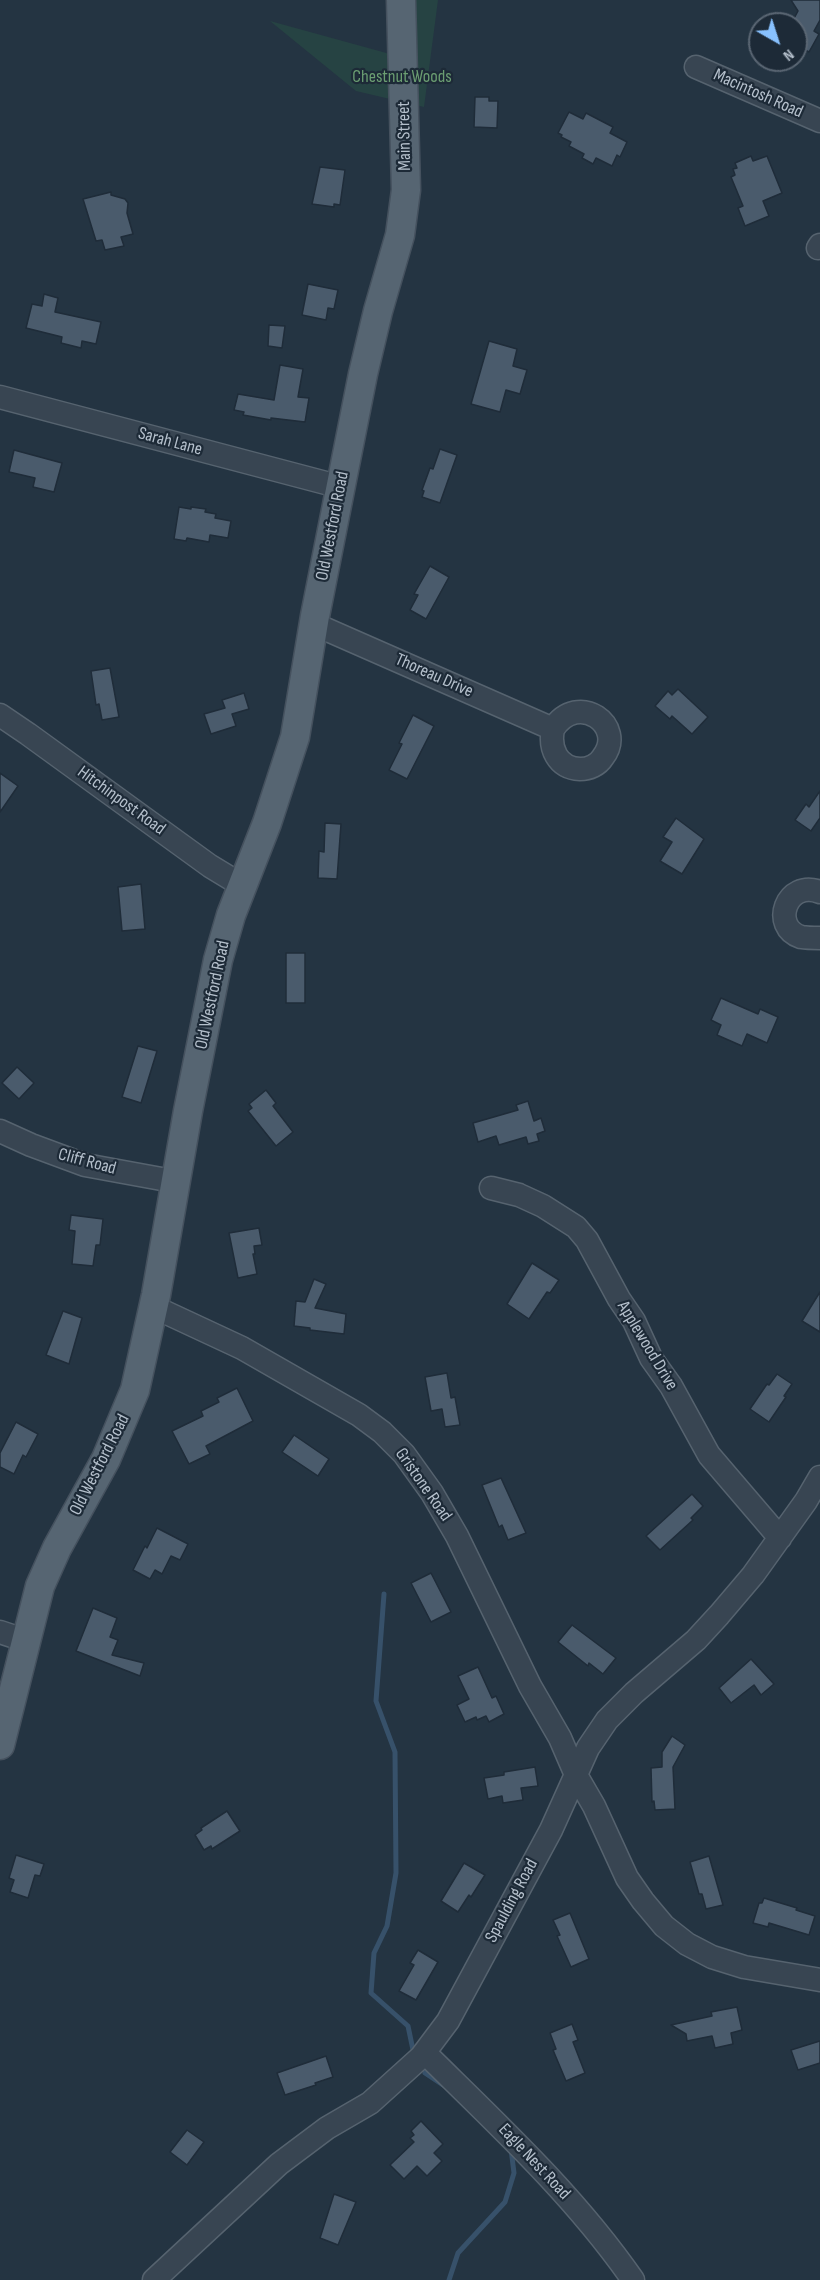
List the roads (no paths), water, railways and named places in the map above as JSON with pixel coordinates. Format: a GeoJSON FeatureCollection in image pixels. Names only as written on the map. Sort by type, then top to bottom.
{"type":"FeatureCollection","features":[{"type":"Feature","properties":{"kind":"main road","name":"Main Street"},"geometry":{"type":"LineString","coordinates":[[400,235],[406,190],[401,0]]}},
{"type":"Feature","properties":{"kind":"main road","name":"Old Westford Road"},"geometry":{"type":"LineString","coordinates":[[0,1745],[40,1586],[57,1548],[106,1459],[135,1390],[154,1307],[218,960],[231,915],[295,737],[314,624],[363,374],[400,235]]}},
{"type":"Feature","properties":{"kind":"street","name":"Macintosh Road"},"geometry":{"type":"LineString","coordinates":[[696,67],[820,122]]}},
{"type":"Feature","properties":{"kind":"street","name":"Sarah Lane"},"geometry":{"type":"LineString","coordinates":[[0,397],[341,487]]}},
{"type":"Feature","properties":{"kind":"street","name":"Thoreau Drive"},"geometry":{"type":"LineString","coordinates":[[314,624],[554,729]]}},
{"type":"Feature","properties":{"kind":"street","name":"Hitchinpost Road"},"geometry":{"type":"LineString","coordinates":[[0,715],[210,866],[243,886]]}},
{"type":"Feature","properties":{"kind":"street"},"geometry":{"type":"LineString","coordinates":[[820,892],[811,889],[796,893],[786,905],[784,913],[789,928],[795,934],[802,937],[820,938]]}},
{"type":"Feature","properties":{"kind":"street","name":"Cliff Road"},"geometry":{"type":"LineString","coordinates":[[0,1131],[85,1165],[178,1182]]}},
{"type":"Feature","properties":{"kind":"street","name":"Applewood Drive"},"geometry":{"type":"LineString","coordinates":[[491,1188],[519,1194],[543,1206],[576,1227],[587,1240],[619,1299],[634,1321],[651,1358],[682,1405],[709,1455],[780,1538]]}},
{"type":"Feature","properties":{"kind":"street","name":"Gristone Road"},"geometry":{"type":"LineString","coordinates":[[154,1307],[242,1348],[323,1394],[382,1432],[404,1455],[432,1493],[457,1536],[530,1686],[560,1738],[576,1775],[594,1806],[627,1878],[643,1901],[664,1926],[687,1944],[712,1957],[744,1967],[820,1980]]}},
{"type":"Feature","properties":{"kind":"street","name":"Spaulding Road"},"geometry":{"type":"LineString","coordinates":[[154,2280],[279,2164],[327,2128],[370,2103],[425,2053],[448,2021],[551,1830],[588,1748],[607,1720],[634,1693],[696,1640],[753,1575],[820,1477]]}},
{"type":"Feature","properties":{"kind":"street"},"geometry":{"type":"LineString","coordinates":[[0,1632],[27,1641]]}},
{"type":"Feature","properties":{"kind":"street","name":"Eagle Nest Road"},"geometry":{"type":"LineString","coordinates":[[425,2053],[486,2110],[548,2175],[586,2219],[633,2280]]}},
{"type":"Feature","properties":{"kind":"waterway"},"geometry":{"type":"LineString","coordinates":[[384,1594],[376,1701],[395,1752],[396,1873],[387,1926],[374,1953],[371,1993],[408,2026],[413,2050]]}},
{"type":"Feature","properties":{"kind":"waterway"},"geometry":{"type":"LineString","coordinates":[[425,2073],[443,2085]]}},
{"type":"Feature","properties":{"kind":"waterway"},"geometry":{"type":"LineString","coordinates":[[449,2280],[458,2253],[505,2202],[514,2173],[511,2149]]}},
{"type":"Feature","properties":{"kind":"park label","name":"Chestnut Woods"},"geometry":{"type":"Point","coordinates":[402,77]}}]}
